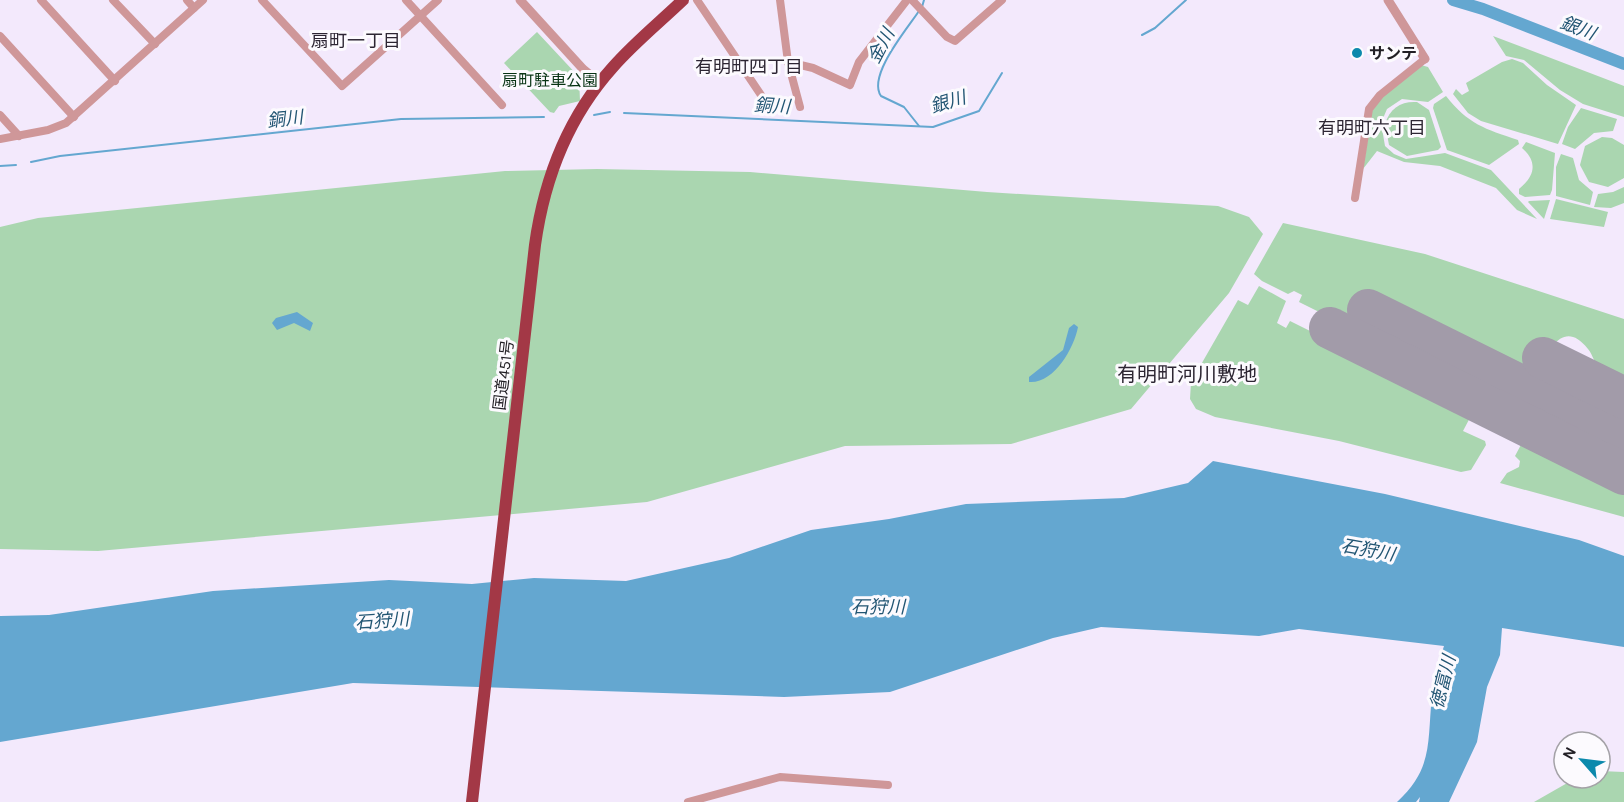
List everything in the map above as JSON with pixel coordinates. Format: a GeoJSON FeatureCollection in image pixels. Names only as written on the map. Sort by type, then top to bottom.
{"type":"FeatureCollection","features":[{"type":"Feature","properties":{"kind":"highway","name":"国道451号"},"geometry":{"type":"LineString","coordinates":[[472,802],[538,221],[547,186],[580,111],[613,67],[675,3]]}},
{"type":"Feature","properties":{"kind":"street"},"geometry":{"type":"LineString","coordinates":[[40,0],[115,81]]}},
{"type":"Feature","properties":{"kind":"street"},"geometry":{"type":"LineString","coordinates":[[113,0],[155,44]]}},
{"type":"Feature","properties":{"kind":"street"},"geometry":{"type":"LineString","coordinates":[[186,0],[194,8]]}},
{"type":"Feature","properties":{"kind":"street"},"geometry":{"type":"LineString","coordinates":[[0,139],[48,130],[74,117],[202,0]]}},
{"type":"Feature","properties":{"kind":"street"},"geometry":{"type":"LineString","coordinates":[[262,0],[342,86],[438,0]]}},
{"type":"Feature","properties":{"kind":"street"},"geometry":{"type":"LineString","coordinates":[[406,0],[502,105]]}},
{"type":"Feature","properties":{"kind":"street"},"geometry":{"type":"LineString","coordinates":[[520,0],[583,69],[600,83]]}},
{"type":"Feature","properties":{"kind":"street"},"geometry":{"type":"LineString","coordinates":[[697,0],[761,95]]}},
{"type":"Feature","properties":{"kind":"street"},"geometry":{"type":"LineString","coordinates":[[780,0],[788,62],[800,107]]}},
{"type":"Feature","properties":{"kind":"street"},"geometry":{"type":"LineString","coordinates":[[788,62],[813,68],[850,85],[859,62],[907,0]]}},
{"type":"Feature","properties":{"kind":"street"},"geometry":{"type":"LineString","coordinates":[[912,0],[947,37],[955,41],[1002,0]]}},
{"type":"Feature","properties":{"kind":"street"},"geometry":{"type":"LineString","coordinates":[[1355,198],[1369,109],[1380,95],[1425,59],[1388,0]]}},
{"type":"Feature","properties":{"kind":"street"},"geometry":{"type":"LineString","coordinates":[[0,36],[74,117]]}},
{"type":"Feature","properties":{"kind":"street"},"geometry":{"type":"LineString","coordinates":[[0,115],[19,136]]}},
{"type":"Feature","properties":{"kind":"street"},"geometry":{"type":"LineString","coordinates":[[688,802],[780,777],[888,785]]}},
{"type":"Feature","properties":{"kind":"green space","name":"扇町駐車公園"},"geometry":{"type":"Polygon","coordinates":[[[537,32],[579,77],[580,101],[559,106],[554,113],[550,112],[504,63],[537,32]]]}},
{"type":"Feature","properties":{"kind":"green space"},"geometry":{"type":"Polygon","coordinates":[[[1493,36],[1624,86],[1624,117],[1583,104],[1560,90],[1524,60],[1506,56],[1493,36]]]}},
{"type":"Feature","properties":{"kind":"green space"},"geometry":{"type":"Polygon","coordinates":[[[1512,59],[1523,63],[1547,85],[1576,105],[1558,144],[1481,121],[1468,113],[1453,94],[1456,89],[1462,95],[1469,91],[1466,83],[1502,62],[1512,59]]]}},
{"type":"Feature","properties":{"kind":"green space"},"geometry":{"type":"Polygon","coordinates":[[[1421,65],[1428,67],[1443,92],[1428,102],[1402,99],[1387,109],[1381,123],[1385,146],[1394,154],[1406,159],[1445,153],[1491,170],[1537,219],[1517,210],[1496,188],[1440,166],[1404,162],[1377,151],[1363,169],[1372,111],[1381,97],[1421,65]]]}},
{"type":"Feature","properties":{"kind":"green space"},"geometry":{"type":"Polygon","coordinates":[[[1446,96],[1470,119],[1487,129],[1518,140],[1519,144],[1489,165],[1447,150],[1433,108],[1434,104],[1446,96]]]}},
{"type":"Feature","properties":{"kind":"green space"},"geometry":{"type":"Polygon","coordinates":[[[1417,102],[1429,110],[1441,147],[1438,150],[1407,156],[1389,145],[1385,124],[1393,110],[1401,104],[1417,102]]]}},
{"type":"Feature","properties":{"kind":"green space"},"geometry":{"type":"Polygon","coordinates":[[[1581,108],[1617,119],[1613,131],[1594,133],[1575,149],[1562,144],[1568,127],[1581,108]]]}},
{"type":"Feature","properties":{"kind":"green space"},"geometry":{"type":"Polygon","coordinates":[[[1602,137],[1612,138],[1624,145],[1624,178],[1608,187],[1589,182],[1580,165],[1585,146],[1602,137]]]}},
{"type":"Feature","properties":{"kind":"green space"},"geometry":{"type":"Polygon","coordinates":[[[1526,142],[1555,153],[1550,195],[1525,197],[1519,194],[1519,189],[1528,179],[1532,169],[1531,158],[1522,148],[1526,142]]]}},
{"type":"Feature","properties":{"kind":"green space"},"geometry":{"type":"Polygon","coordinates":[[[1561,154],[1573,158],[1579,180],[1593,192],[1590,205],[1556,196],[1556,167],[1561,154]]]}},
{"type":"Feature","properties":{"kind":"green space"},"geometry":{"type":"Polygon","coordinates":[[[597,169],[750,172],[987,192],[1218,206],[1249,217],[1263,234],[1229,293],[1131,409],[1011,444],[845,446],[647,502],[98,551],[0,549],[0,227],[38,218],[505,171],[597,169]]]}},
{"type":"Feature","properties":{"kind":"green space"},"geometry":{"type":"Polygon","coordinates":[[[1624,187],[1624,203],[1611,208],[1594,207],[1598,194],[1613,192],[1624,187]]]}},
{"type":"Feature","properties":{"kind":"green space"},"geometry":{"type":"Polygon","coordinates":[[[1556,199],[1608,212],[1604,227],[1550,219],[1556,199]]]}},
{"type":"Feature","properties":{"kind":"green space"},"geometry":{"type":"Polygon","coordinates":[[[1550,200],[1544,219],[1528,202],[1529,201],[1550,200]]]}},
{"type":"Feature","properties":{"kind":"green space"},"geometry":{"type":"Polygon","coordinates":[[[1283,223],[1425,254],[1624,319],[1624,384],[1602,371],[1588,349],[1573,337],[1566,336],[1554,344],[1541,365],[1624,407],[1624,463],[1485,389],[1482,393],[1299,302],[1302,295],[1294,291],[1288,294],[1262,281],[1254,274],[1283,223]]]}},
{"type":"Feature","properties":{"kind":"green space"},"geometry":{"type":"Polygon","coordinates":[[[1259,286],[1286,301],[1277,323],[1286,328],[1290,321],[1473,412],[1463,431],[1485,441],[1486,445],[1471,470],[1461,472],[1339,441],[1215,417],[1196,409],[1190,399],[1191,382],[1238,300],[1248,305],[1259,286]]]}},
{"type":"Feature","properties":{"kind":"green space"},"geometry":{"type":"Polygon","coordinates":[[[1325,319],[1481,395],[1474,409],[1319,332],[1315,322],[1325,319]]]}},
{"type":"Feature","properties":{"kind":"green space"},"geometry":{"type":"Polygon","coordinates":[[[1531,424],[1566,437],[1624,466],[1624,484],[1559,452],[1527,432],[1531,424]]]}},
{"type":"Feature","properties":{"kind":"green space"},"geometry":{"type":"Polygon","coordinates":[[[1523,441],[1558,454],[1624,487],[1624,517],[1500,483],[1507,473],[1519,467],[1520,461],[1515,456],[1523,441]]]}},
{"type":"Feature","properties":{"kind":"green space"},"geometry":{"type":"Polygon","coordinates":[[[1612,772],[1624,772],[1624,802],[1534,802],[1555,790],[1612,790],[1612,772]]]}},
{"type":"Feature","properties":{"kind":"water"},"geometry":{"type":"Polygon","coordinates":[[[297,312],[313,323],[310,331],[294,323],[277,330],[272,323],[276,318],[297,312]]]}},
{"type":"Feature","properties":{"kind":"water"},"geometry":{"type":"Polygon","coordinates":[[[1074,324],[1078,327],[1076,335],[1061,363],[1047,377],[1029,382],[1029,377],[1063,350],[1069,328],[1074,324]]]}},
{"type":"Feature","properties":{"kind":"water","name":"石狩川"},"geometry":{"type":"Polygon","coordinates":[[[1213,461],[1385,494],[1579,540],[1624,556],[1624,647],[1502,628],[1500,655],[1487,687],[1477,742],[1449,802],[1419,802],[1420,797],[1416,802],[1397,802],[1409,790],[1417,777],[1427,753],[1434,683],[1444,646],[1299,629],[1259,636],[1101,627],[1053,638],[890,692],[784,697],[353,683],[0,742],[0,616],[49,615],[213,591],[389,580],[472,584],[534,578],[626,581],[729,558],[811,530],[889,519],[966,504],[1124,498],[1188,483],[1213,461]]]}},
{"type":"Feature","properties":{"kind":"waterway","name":"金川"},"geometry":{"type":"LineString","coordinates":[[922,7],[924,0]]}},
{"type":"Feature","properties":{"kind":"waterway","name":"銀川"},"geometry":{"type":"LineString","coordinates":[[1142,35],[1155,28],[1186,0]]}},
{"type":"Feature","properties":{"kind":"waterway","name":"銀川"},"geometry":{"type":"LineString","coordinates":[[1453,0],[1483,9],[1624,64]]}},
{"type":"Feature","properties":{"kind":"waterway","name":"金川"},"geometry":{"type":"LineString","coordinates":[[919,11],[890,53],[879,77],[878,87],[881,96],[904,107],[919,126]]}},
{"type":"Feature","properties":{"kind":"waterway","name":"銅川"},"geometry":{"type":"LineString","coordinates":[[624,113],[933,127],[979,111],[1002,73]]}},
{"type":"Feature","properties":{"kind":"waterway","name":"銅川"},"geometry":{"type":"LineString","coordinates":[[594,115],[610,112]]}},
{"type":"Feature","properties":{"kind":"waterway","name":"銅川"},"geometry":{"type":"LineString","coordinates":[[31,162],[60,156],[401,119],[544,117]]}},
{"type":"Feature","properties":{"kind":"waterway","name":"銅川"},"geometry":{"type":"LineString","coordinates":[[0,166],[16,165]]}},
{"type":"Feature","properties":{"kind":"runway"},"geometry":{"type":"LineString","coordinates":[[1368,310],[1624,437]]}},
{"type":"Feature","properties":{"kind":"runway"},"geometry":{"type":"LineString","coordinates":[[1330,328],[1624,474]]}},
{"type":"Feature","properties":{"kind":"runway"},"geometry":{"type":"LineString","coordinates":[[1543,358],[1624,398]]}},
{"type":"Feature","properties":{"kind":"place","name":"サンテ"},"geometry":{"type":"Point","coordinates":[1357,53]}},
{"type":"Feature","properties":{"kind":"district","name":"扇町一丁目"},"geometry":{"type":"Point","coordinates":[356,41]}},
{"type":"Feature","properties":{"kind":"district","name":"有明町四丁目"},"geometry":{"type":"Point","coordinates":[749,67]}},
{"type":"Feature","properties":{"kind":"district","name":"有明町六丁目"},"geometry":{"type":"Point","coordinates":[1372,128]}},
{"type":"Feature","properties":{"kind":"district","name":"有明町河川敷地"},"geometry":{"type":"Point","coordinates":[1187,374]}},
{"type":"Feature","properties":{"kind":"water label","name":"徳富川"},"geometry":{"type":"Point","coordinates":[1443,682]}}]}
